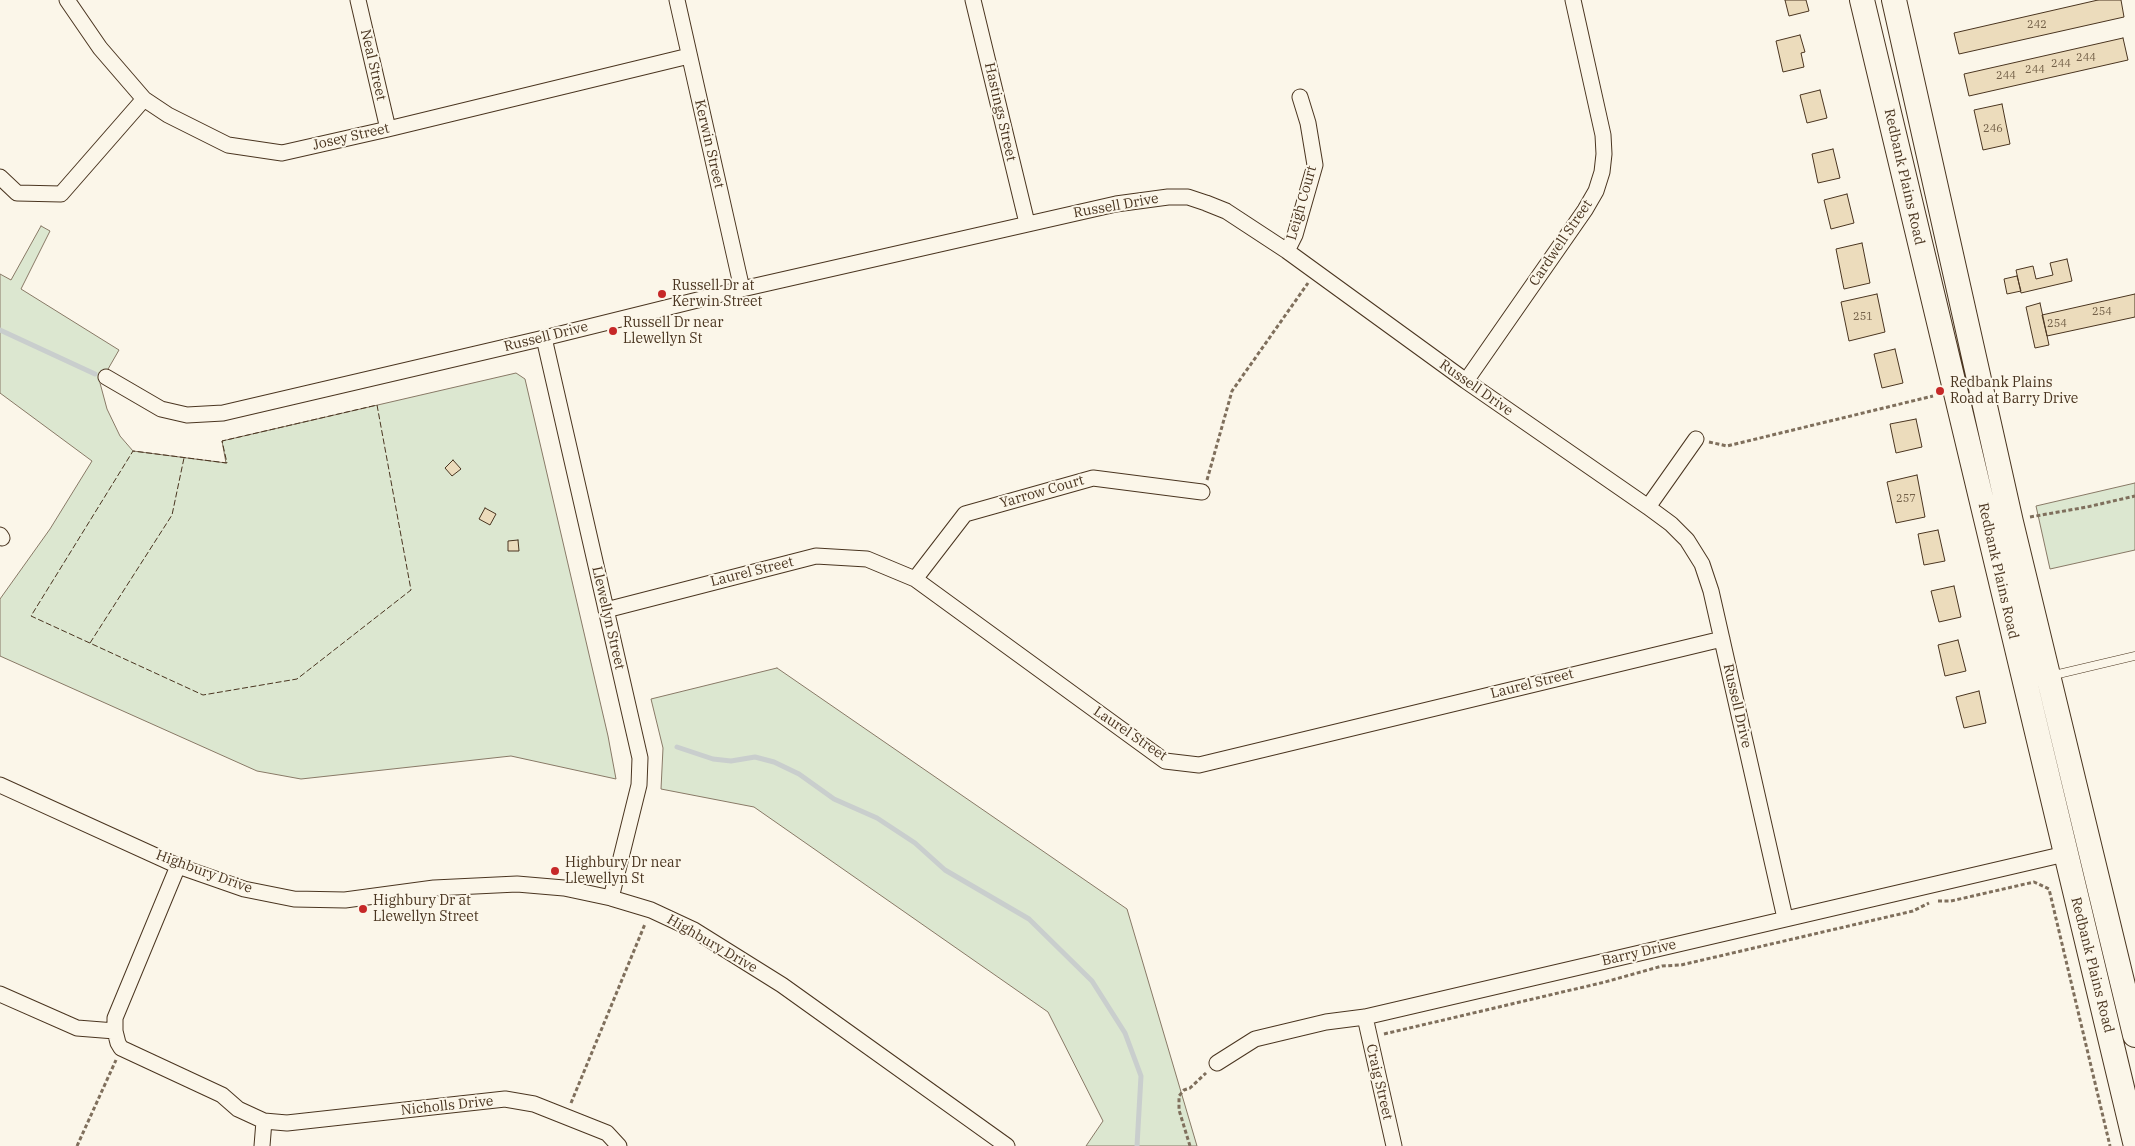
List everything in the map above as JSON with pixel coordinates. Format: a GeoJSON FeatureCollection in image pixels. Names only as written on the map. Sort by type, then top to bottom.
{"type":"FeatureCollection","features":[{"type":"Feature","properties":{"kind":"main road","name":"Redbank Plains Road"},"geometry":{"type":"LineString","coordinates":[[1862,0],[2135,1142]]}},
{"type":"Feature","properties":{"kind":"main road","name":"Redbank Plains Road"},"geometry":{"type":"LineString","coordinates":[[1894,0],[2011,522],[2135,1036]]}},
{"type":"Feature","properties":{"kind":"street","name":"Josey Street"},"geometry":{"type":"LineString","coordinates":[[67,0],[100,48],[144,99],[168,115],[228,145],[282,153],[689,56]]}},
{"type":"Feature","properties":{"kind":"street","name":"Neal Street"},"geometry":{"type":"LineString","coordinates":[[358,0],[388,129]]}},
{"type":"Feature","properties":{"kind":"street","name":"Kerwin Street"},"geometry":{"type":"LineString","coordinates":[[677,0],[742,288]]}},
{"type":"Feature","properties":{"kind":"street","name":"Hastings Street"},"geometry":{"type":"LineString","coordinates":[[973,0],[1027,223]]}},
{"type":"Feature","properties":{"kind":"street","name":"Cardwell Street"},"geometry":{"type":"LineString","coordinates":[[1466,381],[1585,210],[1596,191],[1602,172],[1604,154],[1603,135],[1573,0]]}},
{"type":"Feature","properties":{"kind":"street","name":"Leigh Court"},"geometry":{"type":"LineString","coordinates":[[1287,251],[1295,235],[1314,165],[1308,123],[1300,97]]}},
{"type":"Feature","properties":{"kind":"street"},"geometry":{"type":"LineString","coordinates":[[0,177],[17,194],[61,194],[144,99]]}},
{"type":"Feature","properties":{"kind":"street","name":"Russell Drive"},"geometry":{"type":"LineString","coordinates":[[106,377],[161,409],[187,415],[222,413],[544,338],[742,288],[1027,223],[1143,199],[1188,197],[1226,210],[1287,251],[1466,381],[1648,507],[1671,524],[1687,540],[1702,564],[1711,591],[1785,918]]}},
{"type":"Feature","properties":{"kind":"street","name":"Llewellyn Street"},"geometry":{"type":"LineString","coordinates":[[544,338],[640,758],[639,785],[611,898]]}},
{"type":"Feature","properties":{"kind":"street"},"geometry":{"type":"LineString","coordinates":[[1648,507],[1696,439]]}},
{"type":"Feature","properties":{"kind":"street","name":"Yarrow Court"},"geometry":{"type":"LineString","coordinates":[[916,579],[965,514],[1093,478],[1202,492]]}},
{"type":"Feature","properties":{"kind":"street","name":"Laurel Street"},"geometry":{"type":"LineString","coordinates":[[606,610],[816,556],[868,559],[916,579],[1165,761],[1199,765],[1722,638]]}},
{"type":"Feature","properties":{"kind":"street","name":"Highbury Drive"},"geometry":{"type":"LineString","coordinates":[[0,785],[178,866],[244,889],[294,898],[345,900],[434,888],[517,884],[564,888],[611,898],[651,910],[694,930],[782,985],[1007,1146]]}},
{"type":"Feature","properties":{"kind":"street","name":"Barry Drive"},"geometry":{"type":"LineString","coordinates":[[1218,1063],[1255,1040],[1326,1022],[1364,1017],[2065,854]]}},
{"type":"Feature","properties":{"kind":"street"},"geometry":{"type":"LineString","coordinates":[[121,1048],[115,1031],[115,1018],[178,866]]}},
{"type":"Feature","properties":{"kind":"street"},"geometry":{"type":"LineString","coordinates":[[0,994],[77,1028],[115,1031]]}},
{"type":"Feature","properties":{"kind":"street","name":"Craig Street"},"geometry":{"type":"LineString","coordinates":[[1364,1017],[1394,1146]]}},
{"type":"Feature","properties":{"kind":"street","name":"Nicholls Drive"},"geometry":{"type":"LineString","coordinates":[[121,1048],[222,1095],[238,1109],[264,1121],[287,1123],[505,1099],[534,1104],[566,1116],[607,1133],[619,1146]]}},
{"type":"Feature","properties":{"kind":"street"},"geometry":{"type":"LineString","coordinates":[[262,1146],[264,1121]]}},
{"type":"Feature","properties":{"kind":"lane"},"geometry":{"type":"LineString","coordinates":[[2048,677],[2135,656]]}},
{"type":"Feature","properties":{"kind":"path"},"geometry":{"type":"LineString","coordinates":[[1202,492],[1212,464],[1232,391],[1314,272]]}},
{"type":"Feature","properties":{"kind":"path"},"geometry":{"type":"LineString","coordinates":[[1696,439],[1727,446],[1933,396]]}},
{"type":"Feature","properties":{"kind":"path"},"geometry":{"type":"LineString","coordinates":[[2011,522],[2040,514],[2087,507],[2135,496]]}},
{"type":"Feature","properties":{"kind":"path"},"geometry":{"type":"LineString","coordinates":[[1384,1034],[1605,982],[1662,966],[1681,965],[1913,911],[1939,901],[1951,901],[2034,882],[2049,889],[2110,1146]]}},
{"type":"Feature","properties":{"kind":"path"},"geometry":{"type":"LineString","coordinates":[[566,1116],[651,910]]}},
{"type":"Feature","properties":{"kind":"path"},"geometry":{"type":"LineString","coordinates":[[77,1146],[121,1048]]}},
{"type":"Feature","properties":{"kind":"path"},"geometry":{"type":"LineString","coordinates":[[1190,1146],[1179,1110],[1179,1096],[1218,1063]]}},
{"type":"Feature","properties":{"kind":"green space"},"geometry":{"type":"Polygon","coordinates":[[[41,226],[50,231],[21,289],[119,350],[100,383],[107,409],[120,436],[133,451],[226,463],[222,441],[516,373],[525,379],[608,736],[616,779],[511,756],[301,779],[257,771],[0,656],[0,599],[50,529],[92,461],[0,393],[0,274],[11,280],[41,226]]]}},
{"type":"Feature","properties":{"kind":"green space"},"geometry":{"type":"Polygon","coordinates":[[[2135,483],[2135,550],[2050,569],[2036,506],[2135,483]]]}},
{"type":"Feature","properties":{"kind":"green space"},"geometry":{"type":"Polygon","coordinates":[[[777,668],[1127,909],[1197,1146],[1086,1146],[1103,1121],[1048,1012],[754,807],[661,789],[663,748],[651,699],[777,668]]]}},
{"type":"Feature","properties":{"kind":"building"},"geometry":{"type":"Polygon","coordinates":[[[1785,0],[1806,0],[1809,11],[1789,16],[1785,0]]]}},
{"type":"Feature","properties":{"kind":"building"},"geometry":{"type":"Polygon","coordinates":[[[2098,0],[2121,0],[2124,17],[1959,54],[1954,33],[2098,0]]]}},
{"type":"Feature","properties":{"kind":"building"},"geometry":{"type":"Polygon","coordinates":[[[1800,35],[1805,52],[1801,53],[1804,67],[1783,72],[1776,41],[1800,35]]]}},
{"type":"Feature","properties":{"kind":"building"},"geometry":{"type":"Polygon","coordinates":[[[2123,38],[2128,60],[1969,96],[1964,74],[2123,38]]]}},
{"type":"Feature","properties":{"kind":"building"},"geometry":{"type":"Polygon","coordinates":[[[1820,90],[1827,118],[1807,123],[1800,95],[1820,90]]]}},
{"type":"Feature","properties":{"kind":"building"},"geometry":{"type":"Polygon","coordinates":[[[2002,104],[2010,144],[1983,150],[1974,110],[2002,104]]]}},
{"type":"Feature","properties":{"kind":"building"},"geometry":{"type":"Polygon","coordinates":[[[1833,149],[1840,178],[1818,183],[1812,154],[1833,149]]]}},
{"type":"Feature","properties":{"kind":"building"},"geometry":{"type":"Polygon","coordinates":[[[1847,194],[1854,223],[1831,229],[1824,200],[1847,194]]]}},
{"type":"Feature","properties":{"kind":"building"},"geometry":{"type":"Polygon","coordinates":[[[1862,243],[1870,283],[1844,289],[1836,249],[1862,243]]]}},
{"type":"Feature","properties":{"kind":"building"},"geometry":{"type":"Polygon","coordinates":[[[2067,259],[2072,281],[2021,293],[2016,270],[2033,266],[2036,279],[2053,275],[2050,263],[2067,259]]]}},
{"type":"Feature","properties":{"kind":"building"},"geometry":{"type":"Polygon","coordinates":[[[2017,276],[2021,291],[2007,294],[2004,279],[2017,276]]]}},
{"type":"Feature","properties":{"kind":"building"},"geometry":{"type":"Polygon","coordinates":[[[1877,294],[1885,332],[1849,341],[1841,302],[1877,294]]]}},
{"type":"Feature","properties":{"kind":"building"},"geometry":{"type":"Polygon","coordinates":[[[2135,294],[2135,317],[2047,336],[2042,315],[2135,294]]]}},
{"type":"Feature","properties":{"kind":"building"},"geometry":{"type":"Polygon","coordinates":[[[2040,303],[2049,345],[2035,348],[2026,307],[2040,303]]]}},
{"type":"Feature","properties":{"kind":"building"},"geometry":{"type":"Polygon","coordinates":[[[1895,349],[1903,383],[1882,388],[1874,354],[1895,349]]]}},
{"type":"Feature","properties":{"kind":"building"},"geometry":{"type":"Polygon","coordinates":[[[1916,419],[1922,447],[1896,453],[1890,424],[1916,419]]]}},
{"type":"Feature","properties":{"kind":"building"},"geometry":{"type":"Polygon","coordinates":[[[453,460],[461,469],[452,476],[445,468],[453,460]]]}},
{"type":"Feature","properties":{"kind":"building"},"geometry":{"type":"Polygon","coordinates":[[[1917,475],[1925,517],[1896,523],[1887,482],[1917,475]]]}},
{"type":"Feature","properties":{"kind":"building"},"geometry":{"type":"Polygon","coordinates":[[[485,508],[496,514],[490,525],[479,519],[485,508]]]}},
{"type":"Feature","properties":{"kind":"building"},"geometry":{"type":"Polygon","coordinates":[[[1938,530],[1945,561],[1924,565],[1918,534],[1938,530]]]}},
{"type":"Feature","properties":{"kind":"building"},"geometry":{"type":"Polygon","coordinates":[[[518,540],[519,551],[508,551],[508,541],[518,540]]]}},
{"type":"Feature","properties":{"kind":"building"},"geometry":{"type":"Polygon","coordinates":[[[1954,586],[1961,617],[1939,622],[1931,591],[1954,586]]]}},
{"type":"Feature","properties":{"kind":"building"},"geometry":{"type":"Polygon","coordinates":[[[1958,640],[1966,671],[1945,676],[1938,645],[1958,640]]]}},
{"type":"Feature","properties":{"kind":"building"},"geometry":{"type":"Polygon","coordinates":[[[1979,691],[1986,723],[1964,728],[1956,697],[1979,691]]]}},
{"type":"Feature","properties":{"kind":"waterway"},"geometry":{"type":"LineString","coordinates":[[0,330],[95,374]]}},
{"type":"Feature","properties":{"kind":"waterway"},"geometry":{"type":"LineString","coordinates":[[677,747],[713,759],[731,761],[755,757],[774,762],[799,774],[834,799],[877,818],[915,843],[945,870],[1029,919],[1092,981],[1125,1033],[1141,1076],[1137,1146]]}},
{"type":"Feature","properties":{"kind":"fence"},"geometry":{"type":"LineString","coordinates":[[377,405],[411,590],[297,679],[203,695],[31,616],[133,451],[227,463],[222,441],[377,405]]}},
{"type":"Feature","properties":{"kind":"fence"},"geometry":{"type":"LineString","coordinates":[[90,643],[172,515],[184,458]]}},
{"type":"Feature","properties":{"kind":"place","name":"Russell Dr at Kerwin Street"},"geometry":{"type":"Point","coordinates":[662,294]}},
{"type":"Feature","properties":{"kind":"place","name":"Russell Dr near Llewellyn St"},"geometry":{"type":"Point","coordinates":[613,331]}},
{"type":"Feature","properties":{"kind":"place","name":"Redbank Plains Road at Barry Drive"},"geometry":{"type":"Point","coordinates":[1940,391]}},
{"type":"Feature","properties":{"kind":"place","name":"Highbury Dr near Llewellyn St"},"geometry":{"type":"Point","coordinates":[555,871]}},
{"type":"Feature","properties":{"kind":"place","name":"Highbury Dr at Llewellyn Street"},"geometry":{"type":"Point","coordinates":[363,909]}}]}
